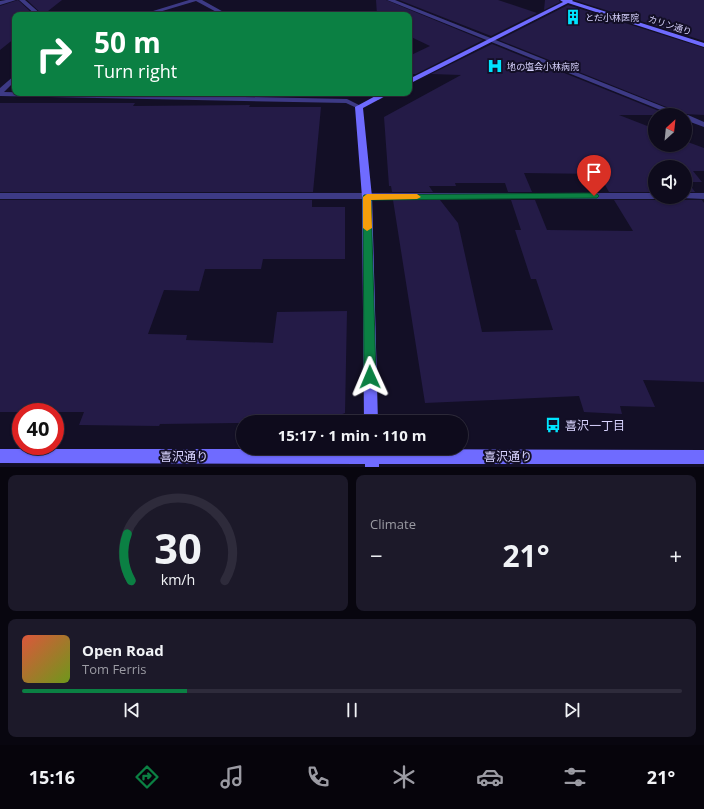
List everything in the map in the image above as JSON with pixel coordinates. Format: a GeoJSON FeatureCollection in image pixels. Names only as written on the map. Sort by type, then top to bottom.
{"type":"FeatureCollection","features":[{"type":"Feature","properties":{"kind":"street"},"geometry":{"type":"LineString","coordinates":[[0,3],[13,0]]}},
{"type":"Feature","properties":{"kind":"street"},"geometry":{"type":"LineString","coordinates":[[22,0],[36,12]]}},
{"type":"Feature","properties":{"kind":"street"},"geometry":{"type":"LineString","coordinates":[[153,12],[195,0]]}},
{"type":"Feature","properties":{"kind":"street"},"geometry":{"type":"LineString","coordinates":[[198,0],[220,12]]}},
{"type":"Feature","properties":{"kind":"street"},"geometry":{"type":"LineString","coordinates":[[390,0],[662,108]]}},
{"type":"Feature","properties":{"kind":"street"},"geometry":{"type":"LineString","coordinates":[[412,80],[567,0]]}},
{"type":"Feature","properties":{"kind":"street","name":"カリン通り"},"geometry":{"type":"LineString","coordinates":[[567,0],[704,45]]}},
{"type":"Feature","properties":{"kind":"street"},"geometry":{"type":"LineString","coordinates":[[0,93],[12,80]]}},
{"type":"Feature","properties":{"kind":"street"},"geometry":{"type":"LineString","coordinates":[[0,93],[12,93]]}},
{"type":"Feature","properties":{"kind":"street"},"geometry":{"type":"LineString","coordinates":[[178,96],[347,101],[359,107]]}},
{"type":"Feature","properties":{"kind":"street"},"geometry":{"type":"LineString","coordinates":[[374,96],[378,98]]}},
{"type":"Feature","properties":{"kind":"street"},"geometry":{"type":"LineString","coordinates":[[359,107],[382,96]]}},
{"type":"Feature","properties":{"kind":"street"},"geometry":{"type":"LineString","coordinates":[[359,107],[367,197],[371,415]]}},
{"type":"Feature","properties":{"kind":"street"},"geometry":{"type":"LineString","coordinates":[[692,120],[704,124]]}},
{"type":"Feature","properties":{"kind":"street"},"geometry":{"type":"LineString","coordinates":[[0,196],[648,196]]}},
{"type":"Feature","properties":{"kind":"street"},"geometry":{"type":"LineString","coordinates":[[692,196],[704,196]]}},
{"type":"Feature","properties":{"kind":"street","name":"喜沢通り"},"geometry":{"type":"LineString","coordinates":[[0,456],[704,457]]}},
{"type":"Feature","properties":{"kind":"building"},"geometry":{"type":"Polygon","coordinates":[[[18,0],[31,12],[12,12],[12,40],[0,50],[0,6],[18,0]]]}},
{"type":"Feature","properties":{"kind":"building"},"geometry":{"type":"Polygon","coordinates":[[[27,0],[62,0],[47,12],[40,12],[27,0]]]}},
{"type":"Feature","properties":{"kind":"building"},"geometry":{"type":"Polygon","coordinates":[[[376,0],[386,0],[483,40],[416,74],[412,74],[412,55],[430,46],[412,37],[412,12],[377,12],[376,0]]]}},
{"type":"Feature","properties":{"kind":"building"},"geometry":{"type":"Polygon","coordinates":[[[399,0],[498,0],[537,13],[491,36],[399,0]]]}},
{"type":"Feature","properties":{"kind":"building"},"geometry":{"type":"Polygon","coordinates":[[[545,0],[559,0],[560,2],[544,10],[545,0]]]}},
{"type":"Feature","properties":{"kind":"building"},"geometry":{"type":"Polygon","coordinates":[[[574,0],[704,0],[704,41],[574,0]]]}},
{"type":"Feature","properties":{"kind":"building"},"geometry":{"type":"Polygon","coordinates":[[[568,5],[704,48],[704,115],[692,114],[692,108],[669,108],[499,40],[568,5]]]}},
{"type":"Feature","properties":{"kind":"building"},"geometry":{"type":"Polygon","coordinates":[[[492,44],[652,108],[648,108],[648,115],[619,115],[648,126],[648,152],[692,152],[692,144],[704,148],[704,171],[693,171],[702,182],[692,182],[692,160],[648,160],[648,192],[609,192],[599,174],[524,173],[532,192],[508,192],[505,183],[455,183],[456,186],[429,186],[433,192],[392,192],[391,186],[389,186],[384,117],[461,75],[431,74],[492,44]]]}},
{"type":"Feature","properties":{"kind":"building"},"geometry":{"type":"Polygon","coordinates":[[[0,103],[135,103],[133,106],[250,105],[249,107],[321,107],[313,192],[0,192],[0,103]]]}},
{"type":"Feature","properties":{"kind":"building"},"geometry":{"type":"Polygon","coordinates":[[[0,200],[312,200],[312,207],[345,207],[345,259],[263,259],[261,269],[205,269],[199,291],[164,290],[148,334],[187,335],[186,340],[273,343],[277,312],[347,311],[345,413],[340,415],[236,415],[236,423],[160,424],[159,426],[79,425],[84,412],[64,412],[64,403],[12,403],[12,412],[0,412],[0,200]]]}},
{"type":"Feature","properties":{"kind":"building"},"geometry":{"type":"Polygon","coordinates":[[[393,200],[440,200],[458,223],[482,332],[553,330],[536,279],[531,279],[515,230],[521,230],[511,200],[535,200],[547,230],[633,231],[614,200],[648,200],[648,204],[692,204],[692,200],[702,200],[704,203],[704,382],[643,380],[655,407],[620,406],[622,414],[584,412],[579,396],[425,403],[393,200]]]}},
{"type":"Feature","properties":{"kind":"slow traffic"},"geometry":{"type":"LineString","coordinates":[[367,228],[367,197],[417,197]]}},
{"type":"Feature","properties":{"kind":"place","name":"とだ小林医院"},"geometry":{"type":"Point","coordinates":[573,17]}},
{"type":"Feature","properties":{"kind":"place","name":"地の塩会小林病院"},"geometry":{"type":"Point","coordinates":[495,66]}},
{"type":"Feature","properties":{"kind":"place","name":"喜沢一丁目"},"geometry":{"type":"Point","coordinates":[553,425]}},
{"type":"Feature","properties":{"kind":"route"},"geometry":{"type":"LineString","coordinates":[[370,377],[367,197],[594,196]]}}]}
